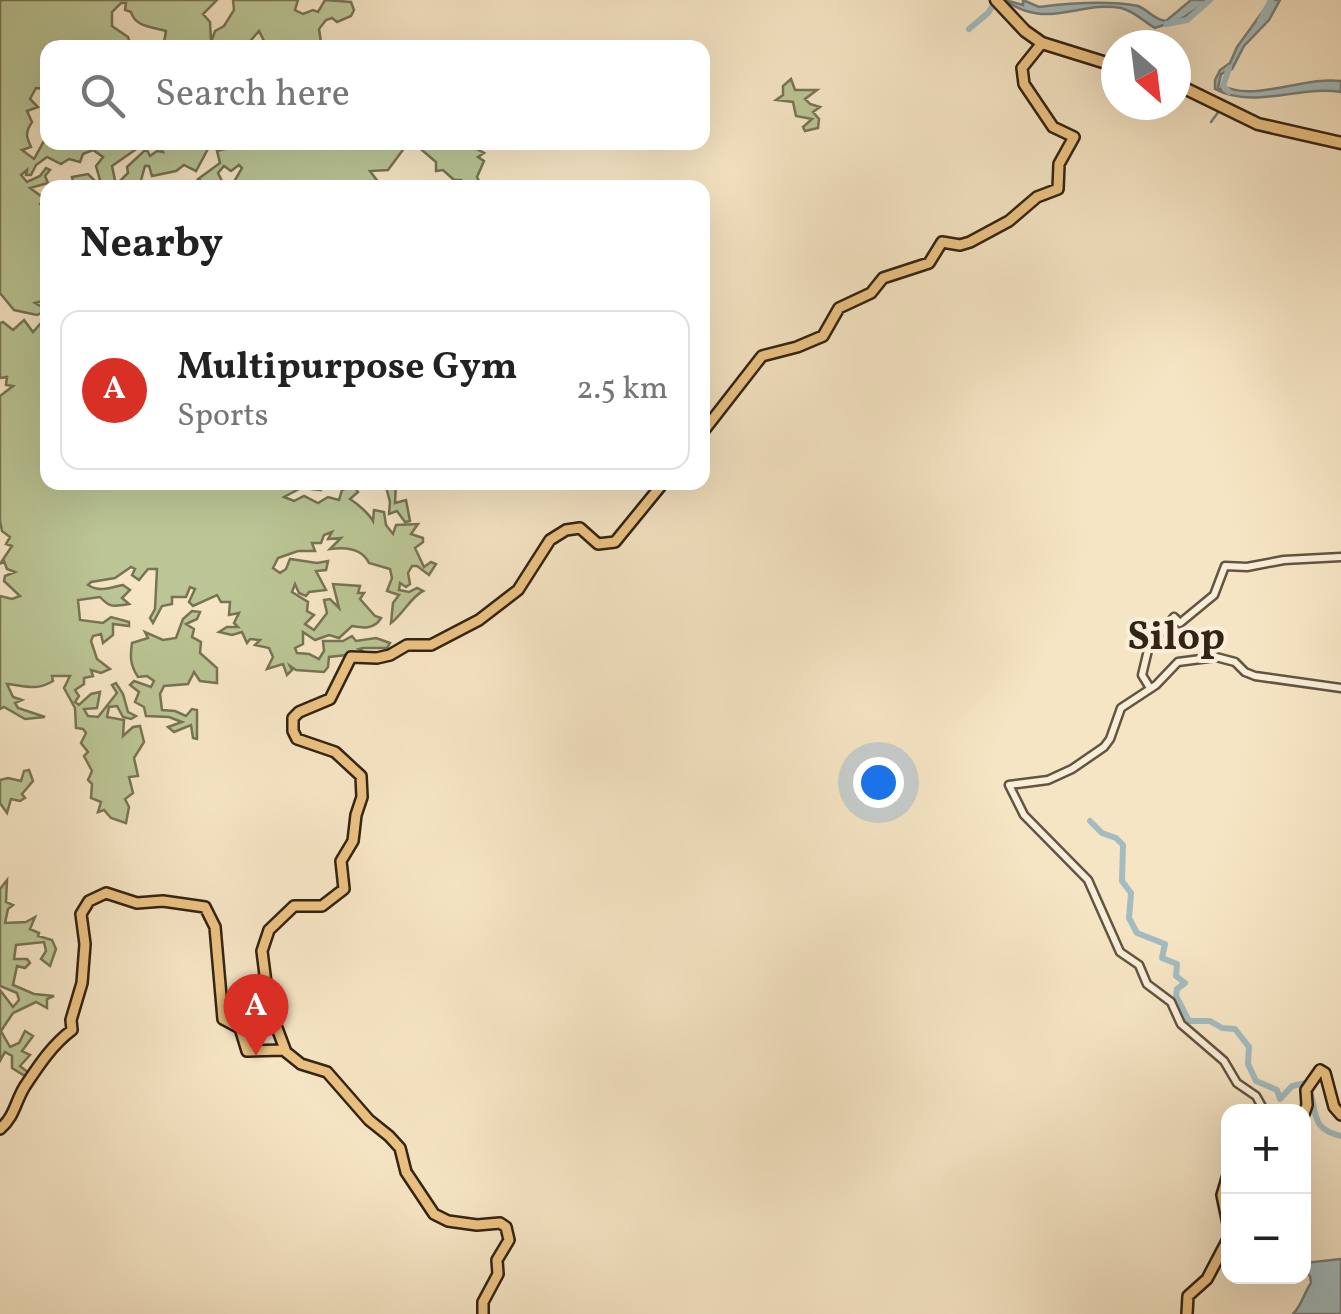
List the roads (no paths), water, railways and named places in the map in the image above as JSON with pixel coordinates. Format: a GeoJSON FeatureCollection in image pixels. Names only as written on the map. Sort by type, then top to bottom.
{"type":"FeatureCollection","features":[{"type":"Feature","properties":{"kind":"highway"},"geometry":{"type":"LineString","coordinates":[[996,0],[1026,32],[1042,42],[1101,61]]}},
{"type":"Feature","properties":{"kind":"highway"},"geometry":{"type":"LineString","coordinates":[[1191,91],[1258,124],[1341,143]]}},
{"type":"Feature","properties":{"kind":"main road"},"geometry":{"type":"LineString","coordinates":[[710,423],[764,354],[821,337],[839,308],[871,293],[883,278],[927,264],[944,242],[971,242],[1009,221],[1037,197],[1058,189],[1059,164],[1074,136],[1053,127],[1021,72],[1042,42]]}},
{"type":"Feature","properties":{"kind":"main road"},"geometry":{"type":"LineString","coordinates":[[277,1050],[268,1004],[264,942],[269,930],[294,906],[322,906],[344,889],[342,859],[353,841],[362,797],[362,779],[356,769],[335,752],[297,738],[294,715],[330,699],[351,657],[380,657],[407,645],[431,646],[484,618],[516,592],[548,542],[562,532],[580,528],[598,544],[612,543],[657,490]]}},
{"type":"Feature","properties":{"kind":"main road"},"geometry":{"type":"LineString","coordinates":[[0,1129],[11,1119],[36,1066],[46,1059],[59,1039],[72,1031],[82,983],[82,914],[87,903],[98,894],[113,894],[139,903],[194,903],[206,908],[215,927],[222,1017],[240,1028],[248,1052],[277,1050],[327,1072],[400,1148],[406,1172],[432,1212],[445,1220],[476,1225],[498,1223],[506,1227],[509,1240],[497,1260],[498,1274],[483,1302],[482,1314]]}},
{"type":"Feature","properties":{"kind":"main road"},"geometry":{"type":"LineString","coordinates":[[1308,1104],[1306,1088],[1319,1070],[1324,1072],[1335,1109],[1341,1115]]}},
{"type":"Feature","properties":{"kind":"main road"},"geometry":{"type":"LineString","coordinates":[[1187,1314],[1188,1296],[1207,1280],[1221,1253]]}},
{"type":"Feature","properties":{"kind":"street"},"geometry":{"type":"LineString","coordinates":[[1150,688],[1143,678],[1149,646],[1174,618],[1180,624],[1214,595],[1225,566],[1341,557]]}},
{"type":"Feature","properties":{"kind":"street"},"geometry":{"type":"LineString","coordinates":[[1260,1104],[1238,1082],[1224,1060],[1181,1024],[1170,1002],[1148,985],[1139,965],[1120,952],[1088,880],[1024,816],[1009,785],[1042,782],[1072,769],[1106,744],[1121,708],[1156,686],[1176,663],[1208,656],[1235,662],[1255,676],[1341,688]]}},
{"type":"Feature","properties":{"kind":"water"},"geometry":{"type":"Polygon","coordinates":[[[1005,0],[1023,5],[1023,0],[1039,7],[1126,4],[1166,21],[1191,0],[1210,0],[1181,19],[1155,28],[1121,8],[1049,14],[1020,9],[1005,0]]]}},
{"type":"Feature","properties":{"kind":"water"},"geometry":{"type":"Polygon","coordinates":[[[1271,0],[1280,0],[1269,20],[1244,46],[1232,69],[1221,74],[1218,88],[1221,90],[1222,85],[1234,90],[1263,90],[1327,80],[1341,81],[1341,92],[1246,97],[1215,89],[1220,70],[1230,63],[1271,0]]]}},
{"type":"Feature","properties":{"kind":"water"},"geometry":{"type":"Polygon","coordinates":[[[1341,1259],[1341,1314],[1293,1314],[1311,1284],[1311,1262],[1341,1259]]]}},
{"type":"Feature","properties":{"kind":"waterway"},"geometry":{"type":"LineString","coordinates":[[1166,24],[1187,20],[1210,0]]}},
{"type":"Feature","properties":{"kind":"waterway"},"geometry":{"type":"LineString","coordinates":[[1260,21],[1271,0]]}},
{"type":"Feature","properties":{"kind":"waterway"},"geometry":{"type":"LineString","coordinates":[[969,29],[995,2]]}},
{"type":"Feature","properties":{"kind":"waterway"},"geometry":{"type":"LineString","coordinates":[[1229,68],[1223,86],[1229,92]]}},
{"type":"Feature","properties":{"kind":"waterway"},"geometry":{"type":"LineString","coordinates":[[1211,122],[1219,111]]}},
{"type":"Feature","properties":{"kind":"waterway"},"geometry":{"type":"LineString","coordinates":[[1090,821],[1123,845],[1122,881],[1131,893],[1129,918],[1137,933],[1165,944],[1162,958],[1177,964],[1176,976],[1185,983],[1177,989],[1176,996],[1189,1021],[1210,1021],[1222,1028],[1235,1029],[1249,1047],[1248,1064],[1256,1081],[1277,1090],[1280,1099],[1292,1086],[1306,1083],[1318,1122],[1341,1136]]}},
{"type":"Feature","properties":{"kind":"place","name":"Multipurpose Gym"},"geometry":{"type":"Point","coordinates":[256,1056]}},
{"type":"Feature","properties":{"kind":"district","name":"Silop"},"geometry":{"type":"Point","coordinates":[1176,635]}}]}
